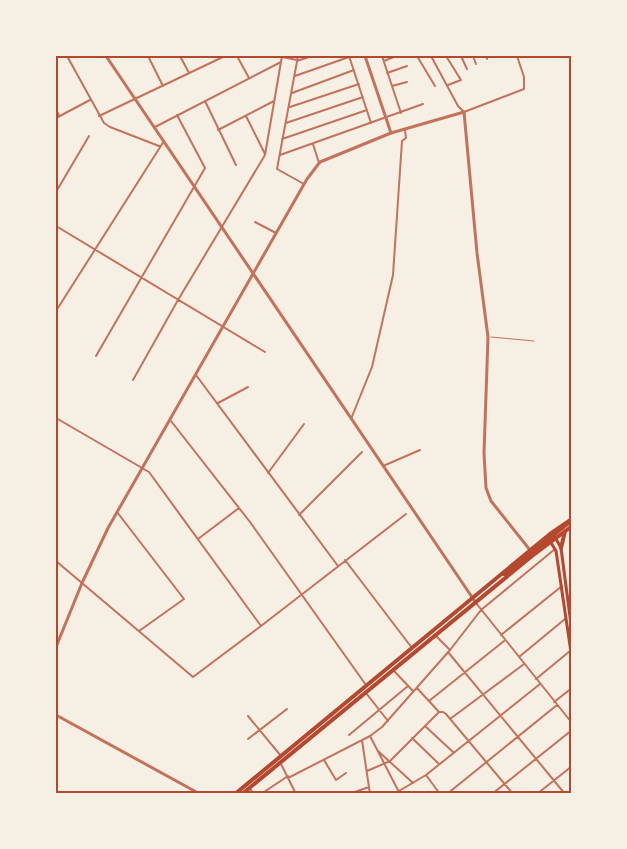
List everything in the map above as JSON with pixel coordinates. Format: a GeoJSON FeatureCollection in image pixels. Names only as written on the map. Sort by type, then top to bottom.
{"type":"FeatureCollection","features":[{"type":"Feature","properties":{"kind":"main road"},"geometry":{"type":"LineString","coordinates":[[235,794],[530,550],[566,521],[572,520]]}},
{"type":"Feature","properties":{"kind":"main road"},"geometry":{"type":"LineString","coordinates":[[501,575],[508,572],[572,520]]}},
{"type":"Feature","properties":{"kind":"main road"},"geometry":{"type":"LineString","coordinates":[[554,536],[572,526]]}},
{"type":"Feature","properties":{"kind":"main road"},"geometry":{"type":"LineString","coordinates":[[565,531],[561,548],[572,632]]}},
{"type":"Feature","properties":{"kind":"main road"},"geometry":{"type":"LineString","coordinates":[[554,536],[561,548]]}},
{"type":"Feature","properties":{"kind":"main road"},"geometry":{"type":"LineString","coordinates":[[549,540],[555,549],[572,659]]}},
{"type":"Feature","properties":{"kind":"main road"},"geometry":{"type":"LineString","coordinates":[[242,794],[476,603],[549,540]]}},
{"type":"Feature","properties":{"kind":"main road"},"geometry":{"type":"LineString","coordinates":[[343,703],[347,708]]}},
{"type":"Feature","properties":{"kind":"street"},"geometry":{"type":"LineString","coordinates":[[67,56],[99,116],[110,127],[159,146]]}},
{"type":"Feature","properties":{"kind":"street"},"geometry":{"type":"LineString","coordinates":[[106,56],[472,598],[572,723]]}},
{"type":"Feature","properties":{"kind":"street"},"geometry":{"type":"LineString","coordinates":[[148,56],[163,86]]}},
{"type":"Feature","properties":{"kind":"street"},"geometry":{"type":"LineString","coordinates":[[180,56],[189,73]]}},
{"type":"Feature","properties":{"kind":"street"},"geometry":{"type":"LineString","coordinates":[[99,116],[225,56]]}},
{"type":"Feature","properties":{"kind":"street"},"geometry":{"type":"LineString","coordinates":[[237,56],[249,78]]}},
{"type":"Feature","properties":{"kind":"street"},"geometry":{"type":"LineString","coordinates":[[133,380],[265,155],[282,56],[297,59],[312,56]]}},
{"type":"Feature","properties":{"kind":"street"},"geometry":{"type":"LineString","coordinates":[[295,76],[349,56],[371,123]]}},
{"type":"Feature","properties":{"kind":"street"},"geometry":{"type":"LineString","coordinates":[[365,56],[392,133]]}},
{"type":"Feature","properties":{"kind":"street"},"geometry":{"type":"LineString","coordinates":[[382,56],[400,112]]}},
{"type":"Feature","properties":{"kind":"street"},"geometry":{"type":"LineString","coordinates":[[384,61],[396,56]]}},
{"type":"Feature","properties":{"kind":"street"},"geometry":{"type":"LineString","coordinates":[[417,56],[435,86]]}},
{"type":"Feature","properties":{"kind":"street"},"geometry":{"type":"LineString","coordinates":[[430,56],[458,106],[464,112],[477,253],[488,337],[484,453],[486,488],[491,501],[530,550]]}},
{"type":"Feature","properties":{"kind":"street"},"geometry":{"type":"LineString","coordinates":[[446,56],[461,80],[447,85]]}},
{"type":"Feature","properties":{"kind":"street"},"geometry":{"type":"LineString","coordinates":[[461,56],[467,69]]}},
{"type":"Feature","properties":{"kind":"street"},"geometry":{"type":"LineString","coordinates":[[473,56],[477,64]]}},
{"type":"Feature","properties":{"kind":"street"},"geometry":{"type":"LineString","coordinates":[[56,647],[82,583],[117,512],[141,468],[171,421],[222,325],[304,184],[319,164],[334,155],[392,133],[464,112],[524,89],[524,77],[517,56]]}},
{"type":"Feature","properties":{"kind":"street"},"geometry":{"type":"LineString","coordinates":[[297,59],[277,170],[304,184]]}},
{"type":"Feature","properties":{"kind":"street"},"geometry":{"type":"LineString","coordinates":[[155,127],[281,62]]}},
{"type":"Feature","properties":{"kind":"street"},"geometry":{"type":"LineString","coordinates":[[387,73],[407,66]]}},
{"type":"Feature","properties":{"kind":"street"},"geometry":{"type":"LineString","coordinates":[[292,93],[354,70]]}},
{"type":"Feature","properties":{"kind":"street"},"geometry":{"type":"LineString","coordinates":[[392,86],[407,82]]}},
{"type":"Feature","properties":{"kind":"street"},"geometry":{"type":"LineString","coordinates":[[289,108],[359,84]]}},
{"type":"Feature","properties":{"kind":"street"},"geometry":{"type":"LineString","coordinates":[[285,123],[363,97]]}},
{"type":"Feature","properties":{"kind":"street"},"geometry":{"type":"LineString","coordinates":[[56,109],[57,117],[91,99]]}},
{"type":"Feature","properties":{"kind":"street"},"geometry":{"type":"LineString","coordinates":[[205,101],[236,165]]}},
{"type":"Feature","properties":{"kind":"street"},"geometry":{"type":"LineString","coordinates":[[218,130],[274,101]]}},
{"type":"Feature","properties":{"kind":"street"},"geometry":{"type":"LineString","coordinates":[[280,156],[423,104]]}},
{"type":"Feature","properties":{"kind":"street"},"geometry":{"type":"LineString","coordinates":[[281,139],[367,110]]}},
{"type":"Feature","properties":{"kind":"street"},"geometry":{"type":"LineString","coordinates":[[96,356],[205,168],[177,115]]}},
{"type":"Feature","properties":{"kind":"street"},"geometry":{"type":"LineString","coordinates":[[246,116],[265,155]]}},
{"type":"Feature","properties":{"kind":"street"},"geometry":{"type":"LineString","coordinates":[[351,418],[372,367],[393,275],[402,141],[406,138],[405,130]]}},
{"type":"Feature","properties":{"kind":"street"},"geometry":{"type":"LineString","coordinates":[[56,192],[89,136]]}},
{"type":"Feature","properties":{"kind":"street"},"geometry":{"type":"LineString","coordinates":[[56,311],[164,141]]}},
{"type":"Feature","properties":{"kind":"street"},"geometry":{"type":"LineString","coordinates":[[313,144],[319,164]]}},
{"type":"Feature","properties":{"kind":"street"},"geometry":{"type":"LineString","coordinates":[[255,222],[276,233]]}},
{"type":"Feature","properties":{"kind":"street"},"geometry":{"type":"LineString","coordinates":[[56,226],[265,352]]}},
{"type":"Feature","properties":{"kind":"street"},"geometry":{"type":"LineString","coordinates":[[196,375],[338,566]]}},
{"type":"Feature","properties":{"kind":"street"},"geometry":{"type":"LineString","coordinates":[[218,403],[248,387]]}},
{"type":"Feature","properties":{"kind":"street"},"geometry":{"type":"LineString","coordinates":[[56,418],[149,472],[261,626]]}},
{"type":"Feature","properties":{"kind":"street"},"geometry":{"type":"LineString","coordinates":[[171,421],[303,594],[366,685]]}},
{"type":"Feature","properties":{"kind":"street"},"geometry":{"type":"LineString","coordinates":[[268,473],[304,424]]}},
{"type":"Feature","properties":{"kind":"street"},"geometry":{"type":"LineString","coordinates":[[383,466],[420,450]]}},
{"type":"Feature","properties":{"kind":"street"},"geometry":{"type":"LineString","coordinates":[[299,515],[362,452]]}},
{"type":"Feature","properties":{"kind":"street"},"geometry":{"type":"LineString","coordinates":[[198,538],[239,508]]}},
{"type":"Feature","properties":{"kind":"street"},"geometry":{"type":"LineString","coordinates":[[117,512],[184,599],[139,631]]}},
{"type":"Feature","properties":{"kind":"street"},"geometry":{"type":"LineString","coordinates":[[56,561],[193,676],[406,514]]}},
{"type":"Feature","properties":{"kind":"street"},"geometry":{"type":"LineString","coordinates":[[261,794],[288,777],[370,736],[388,720],[449,651],[481,610],[555,549]]}},
{"type":"Feature","properties":{"kind":"street"},"geometry":{"type":"LineString","coordinates":[[345,560],[412,648]]}},
{"type":"Feature","properties":{"kind":"street"},"geometry":{"type":"LineString","coordinates":[[501,636],[562,586]]}},
{"type":"Feature","properties":{"kind":"street"},"geometry":{"type":"LineString","coordinates":[[519,657],[565,619]]}},
{"type":"Feature","properties":{"kind":"street"},"geometry":{"type":"LineString","coordinates":[[436,636],[565,794]]}},
{"type":"Feature","properties":{"kind":"street"},"geometry":{"type":"LineString","coordinates":[[429,701],[505,640]]}},
{"type":"Feature","properties":{"kind":"street"},"geometry":{"type":"LineString","coordinates":[[536,679],[570,651]]}},
{"type":"Feature","properties":{"kind":"street"},"geometry":{"type":"LineString","coordinates":[[450,719],[524,664]]}},
{"type":"Feature","properties":{"kind":"street"},"geometry":{"type":"LineString","coordinates":[[393,671],[408,686],[450,719],[513,794]]}},
{"type":"Feature","properties":{"kind":"street"},"geometry":{"type":"LineString","coordinates":[[370,736],[399,792],[426,775],[540,684]]}},
{"type":"Feature","properties":{"kind":"street"},"geometry":{"type":"LineString","coordinates":[[349,735],[408,686]]}},
{"type":"Feature","properties":{"kind":"street"},"geometry":{"type":"LineString","coordinates":[[554,702],[572,688]]}},
{"type":"Feature","properties":{"kind":"street"},"geometry":{"type":"LineString","coordinates":[[366,693],[388,720]]}},
{"type":"Feature","properties":{"kind":"street"},"geometry":{"type":"LineString","coordinates":[[447,794],[557,705]]}},
{"type":"Feature","properties":{"kind":"street"},"geometry":{"type":"LineString","coordinates":[[248,739],[287,709]]}},
{"type":"Feature","properties":{"kind":"street"},"geometry":{"type":"LineString","coordinates":[[367,771],[390,761],[439,712]]}},
{"type":"Feature","properties":{"kind":"street"},"geometry":{"type":"LineString","coordinates":[[56,715],[200,794]]}},
{"type":"Feature","properties":{"kind":"street"},"geometry":{"type":"LineString","coordinates":[[248,716],[280,756]]}},
{"type":"Feature","properties":{"kind":"street"},"geometry":{"type":"LineString","coordinates":[[424,726],[453,752]]}},
{"type":"Feature","properties":{"kind":"street"},"geometry":{"type":"LineString","coordinates":[[492,794],[572,730]]}},
{"type":"Feature","properties":{"kind":"street"},"geometry":{"type":"LineString","coordinates":[[412,738],[439,764]]}},
{"type":"Feature","properties":{"kind":"street"},"geometry":{"type":"LineString","coordinates":[[362,740],[370,794]]}},
{"type":"Feature","properties":{"kind":"street"},"geometry":{"type":"LineString","coordinates":[[377,750],[413,783]]}},
{"type":"Feature","properties":{"kind":"street"},"geometry":{"type":"LineString","coordinates":[[324,760],[336,780],[346,773]]}},
{"type":"Feature","properties":{"kind":"street"},"geometry":{"type":"LineString","coordinates":[[280,763],[296,794]]}},
{"type":"Feature","properties":{"kind":"street"},"geometry":{"type":"LineString","coordinates":[[537,794],[572,766]]}},
{"type":"Feature","properties":{"kind":"street"},"geometry":{"type":"LineString","coordinates":[[426,775],[440,794]]}},
{"type":"Feature","properties":{"kind":"street"},"geometry":{"type":"LineString","coordinates":[[350,794],[369,787]]}},
{"type":"Feature","properties":{"kind":"street"},"geometry":{"type":"LineString","coordinates":[[249,788],[254,794]]}},
{"type":"Feature","properties":{"kind":"lane"},"geometry":{"type":"LineString","coordinates":[[488,337],[534,341]]}}]}
